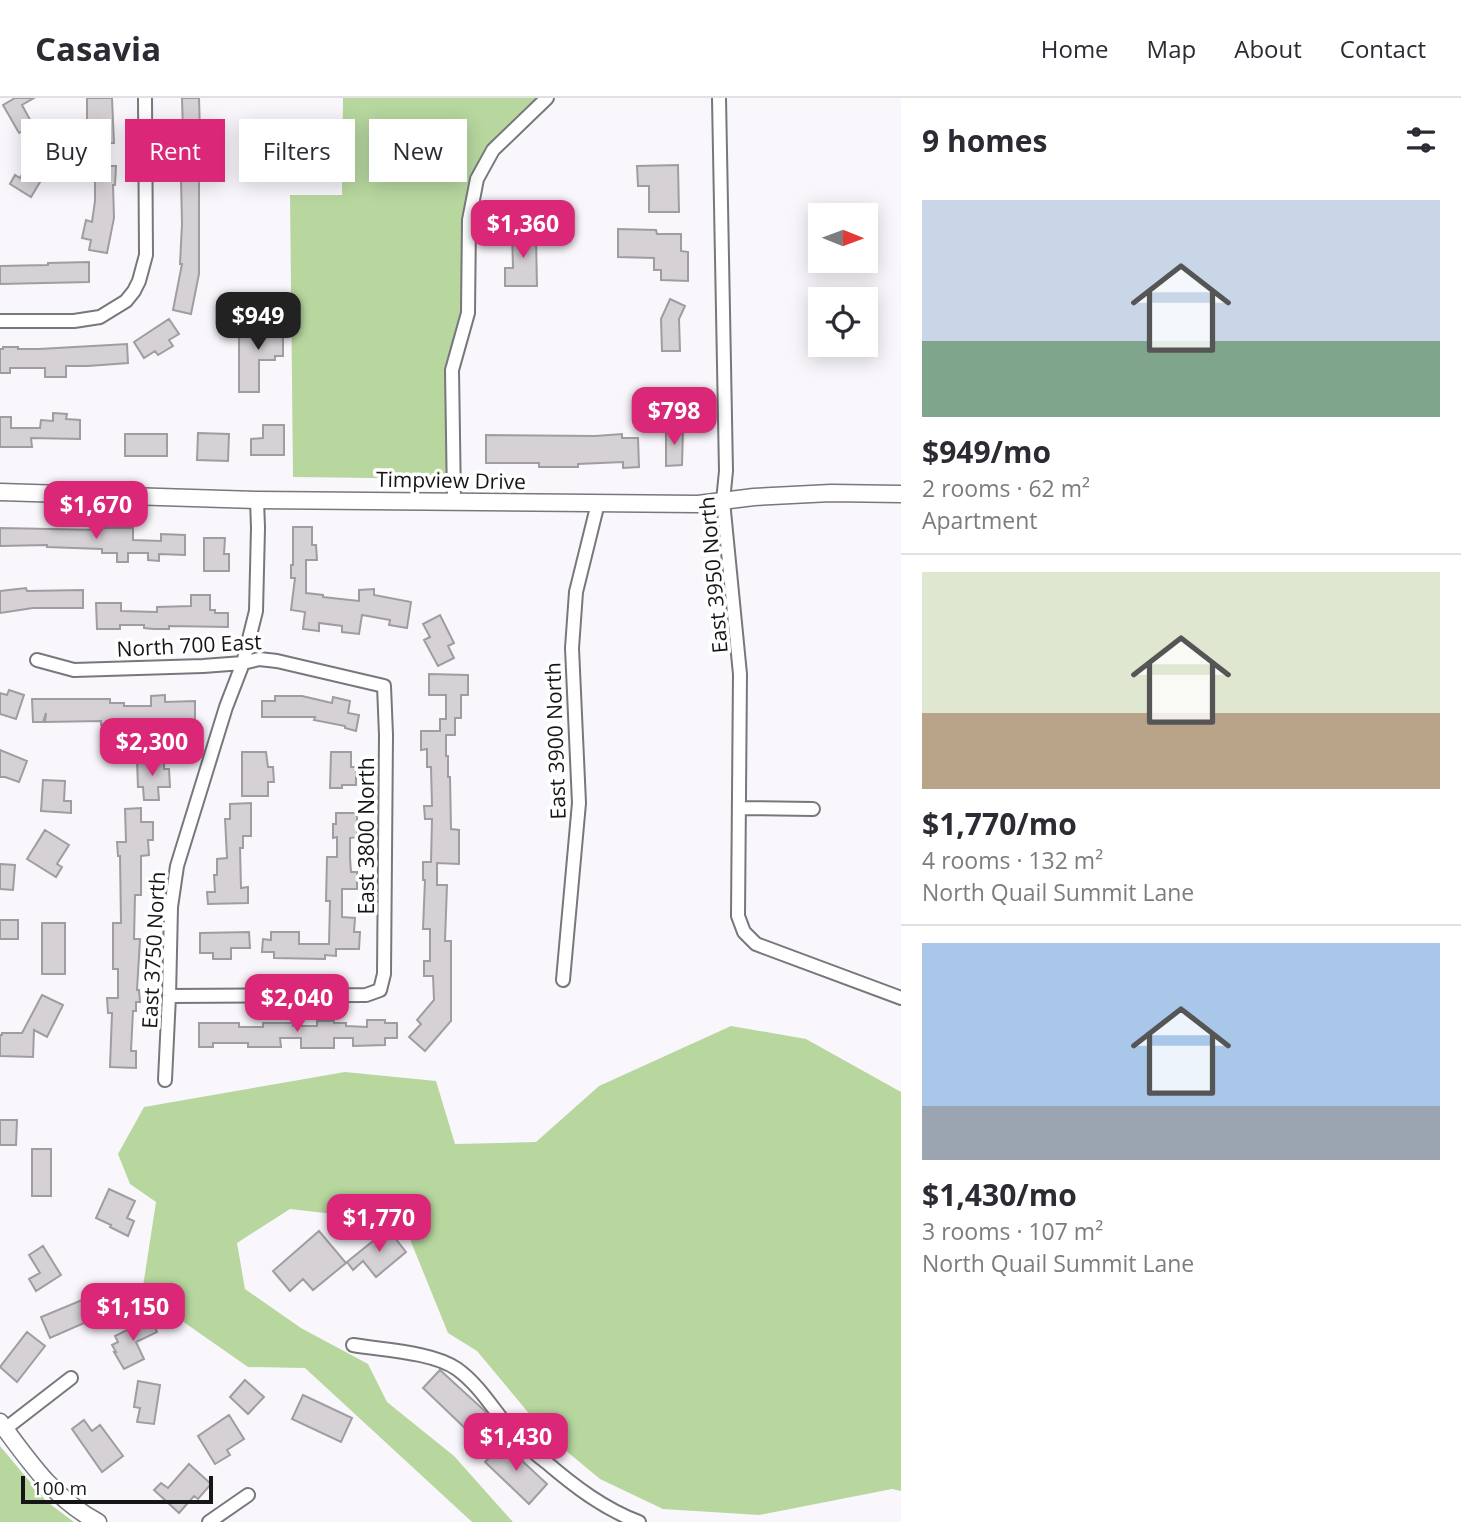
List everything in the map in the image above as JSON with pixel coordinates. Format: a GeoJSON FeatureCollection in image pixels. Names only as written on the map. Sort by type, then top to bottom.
{"type":"FeatureCollection","features":[{"type":"Feature","properties":{"kind":"street"},"geometry":{"type":"LineString","coordinates":[[0,321],[74,321],[100,317],[126,302],[139,281],[146,255],[145,98]]}},
{"type":"Feature","properties":{"kind":"street"},"geometry":{"type":"LineString","coordinates":[[454,501],[452,370],[468,313],[469,220],[477,179],[493,150],[547,98]]}},
{"type":"Feature","properties":{"kind":"street","name":"East 3950 North"},"geometry":{"type":"LineString","coordinates":[[719,98],[726,471],[723,501],[740,674],[739,923],[752,941],[764,948],[901,998]]}},
{"type":"Feature","properties":{"kind":"street","name":"Timpview Drive"},"geometry":{"type":"LineString","coordinates":[[0,492],[257,500],[698,504],[831,493],[901,494]]}},
{"type":"Feature","properties":{"kind":"street","name":"East 3750 North"},"geometry":{"type":"LineString","coordinates":[[165,1080],[171,907],[177,866],[226,707],[243,663],[256,611],[257,500]]}},
{"type":"Feature","properties":{"kind":"street","name":"East 3900 North"},"geometry":{"type":"LineString","coordinates":[[563,980],[579,803],[573,625],[576,592],[598,503]]}},
{"type":"Feature","properties":{"kind":"street","name":"North 700 East"},"geometry":{"type":"LineString","coordinates":[[37,660],[75,670],[243,663],[259,659],[384,686]]}},
{"type":"Feature","properties":{"kind":"street","name":"East 3800 North"},"geometry":{"type":"LineString","coordinates":[[169,996],[366,995],[380,990],[385,960],[384,686]]}},
{"type":"Feature","properties":{"kind":"street"},"geometry":{"type":"LineString","coordinates":[[740,808],[813,809]]}},
{"type":"Feature","properties":{"kind":"street"},"geometry":{"type":"LineString","coordinates":[[353,1345],[438,1359],[457,1369],[480,1391],[517,1438],[578,1489],[639,1522]]}},
{"type":"Feature","properties":{"kind":"street"},"geometry":{"type":"LineString","coordinates":[[72,1378],[2,1425],[41,1476],[66,1502],[98,1522]]}},
{"type":"Feature","properties":{"kind":"street"},"geometry":{"type":"LineString","coordinates":[[209,1522],[248,1495]]}},
{"type":"Feature","properties":{"kind":"green space"},"geometry":{"type":"Polygon","coordinates":[[[343,98],[543,98],[475,179],[465,312],[449,371],[451,479],[293,477],[290,195],[342,195],[342,182],[355,182],[355,119],[343,119],[343,98]]]}},
{"type":"Feature","properties":{"kind":"green space"},"geometry":{"type":"Polygon","coordinates":[[[731,1026],[806,1039],[901,1092],[901,1491],[892,1489],[759,1515],[663,1509],[600,1479],[547,1435],[477,1351],[448,1333],[403,1222],[290,1209],[237,1243],[245,1289],[301,1328],[368,1364],[387,1402],[454,1456],[513,1522],[472,1522],[305,1368],[248,1367],[142,1293],[156,1202],[130,1184],[118,1154],[144,1107],[345,1072],[436,1081],[455,1144],[536,1142],[599,1086],[731,1026]]]}},
{"type":"Feature","properties":{"kind":"green space"},"geometry":{"type":"Polygon","coordinates":[[[0,1446],[46,1501],[74,1522],[0,1522],[0,1446]]]}},
{"type":"Feature","properties":{"kind":"building"},"geometry":{"type":"Polygon","coordinates":[[[15,98],[34,98],[22,105],[30,119],[21,119],[21,132],[19,133],[3,105],[15,98]]]}},
{"type":"Feature","properties":{"kind":"building"},"geometry":{"type":"Polygon","coordinates":[[[87,98],[112,98],[114,143],[111,143],[111,119],[87,119],[87,98]]]}},
{"type":"Feature","properties":{"kind":"building"},"geometry":{"type":"Polygon","coordinates":[[[182,98],[199,98],[200,119],[183,119],[182,98]]]}},
{"type":"Feature","properties":{"kind":"building"},"geometry":{"type":"Polygon","coordinates":[[[678,165],[679,212],[649,212],[649,186],[638,186],[637,166],[678,165]]]}},
{"type":"Feature","properties":{"kind":"building"},"geometry":{"type":"Polygon","coordinates":[[[111,166],[116,166],[113,185],[114,218],[107,253],[89,250],[91,240],[82,238],[86,220],[92,222],[95,182],[111,182],[111,166]]]}},
{"type":"Feature","properties":{"kind":"building"},"geometry":{"type":"Polygon","coordinates":[[[15,175],[21,182],[40,182],[31,197],[10,184],[15,175]]]}},
{"type":"Feature","properties":{"kind":"building"},"geometry":{"type":"Polygon","coordinates":[[[181,182],[199,182],[199,274],[191,314],[173,310],[182,264],[181,182]]]}},
{"type":"Feature","properties":{"kind":"building"},"geometry":{"type":"Polygon","coordinates":[[[531,229],[531,239],[536,239],[537,286],[505,286],[505,268],[513,268],[512,230],[531,229]]]}},
{"type":"Feature","properties":{"kind":"building"},"geometry":{"type":"Polygon","coordinates":[[[618,229],[681,234],[681,251],[688,252],[688,281],[661,280],[661,270],[654,270],[654,258],[618,257],[618,229]]]}},
{"type":"Feature","properties":{"kind":"building"},"geometry":{"type":"Polygon","coordinates":[[[89,262],[89,282],[0,284],[0,266],[89,262]]]}},
{"type":"Feature","properties":{"kind":"building"},"geometry":{"type":"Polygon","coordinates":[[[670,299],[685,306],[679,319],[680,351],[662,351],[661,319],[670,299]]]}},
{"type":"Feature","properties":{"kind":"building"},"geometry":{"type":"Polygon","coordinates":[[[169,319],[179,334],[169,340],[173,346],[158,355],[155,351],[144,358],[134,342],[169,319]]]}},
{"type":"Feature","properties":{"kind":"building"},"geometry":{"type":"Polygon","coordinates":[[[264,322],[283,322],[283,356],[275,356],[275,360],[259,360],[259,392],[239,392],[239,328],[264,328],[264,322]]]}},
{"type":"Feature","properties":{"kind":"building"},"geometry":{"type":"Polygon","coordinates":[[[127,344],[128,363],[66,366],[66,377],[45,377],[45,368],[10,368],[10,373],[0,373],[0,349],[3,347],[39,349],[127,344]]]}},
{"type":"Feature","properties":{"kind":"building"},"geometry":{"type":"Polygon","coordinates":[[[53,413],[67,414],[66,419],[80,420],[80,439],[31,438],[32,447],[0,447],[0,417],[11,417],[11,428],[40,428],[41,420],[53,421],[53,413]]]}},
{"type":"Feature","properties":{"kind":"building"},"geometry":{"type":"Polygon","coordinates":[[[263,425],[284,425],[284,455],[251,455],[251,439],[263,438],[263,425]]]}},
{"type":"Feature","properties":{"kind":"building"},"geometry":{"type":"Polygon","coordinates":[[[666,429],[683,429],[682,465],[666,466],[666,429]]]}},
{"type":"Feature","properties":{"kind":"building"},"geometry":{"type":"Polygon","coordinates":[[[198,433],[229,434],[228,461],[197,460],[198,433]]]}},
{"type":"Feature","properties":{"kind":"building"},"geometry":{"type":"Polygon","coordinates":[[[125,434],[167,434],[167,456],[125,456],[125,434]]]}},
{"type":"Feature","properties":{"kind":"building"},"geometry":{"type":"Polygon","coordinates":[[[622,434],[622,438],[638,438],[639,467],[623,468],[623,462],[578,464],[578,467],[539,467],[539,463],[486,463],[486,435],[622,434]]]}},
{"type":"Feature","properties":{"kind":"building"},"geometry":{"type":"Polygon","coordinates":[[[293,527],[312,527],[312,545],[316,545],[317,560],[306,560],[306,593],[359,601],[359,590],[374,589],[374,595],[411,602],[407,628],[389,625],[390,620],[362,615],[359,634],[342,632],[342,626],[319,623],[319,631],[303,629],[305,612],[291,610],[295,578],[291,578],[293,527]]]}},
{"type":"Feature","properties":{"kind":"building"},"geometry":{"type":"Polygon","coordinates":[[[0,528],[133,528],[133,540],[161,541],[161,534],[185,535],[185,555],[159,554],[159,561],[148,560],[148,553],[128,553],[128,562],[117,562],[117,553],[102,553],[102,549],[47,545],[0,546],[0,528]]]}},
{"type":"Feature","properties":{"kind":"building"},"geometry":{"type":"Polygon","coordinates":[[[204,538],[225,538],[224,554],[229,554],[229,571],[204,571],[204,538]]]}},
{"type":"Feature","properties":{"kind":"building"},"geometry":{"type":"Polygon","coordinates":[[[26,588],[27,591],[83,590],[83,608],[33,608],[0,613],[0,591],[26,588]]]}},
{"type":"Feature","properties":{"kind":"building"},"geometry":{"type":"Polygon","coordinates":[[[191,595],[210,595],[210,610],[215,610],[215,613],[228,613],[228,627],[169,626],[169,629],[154,629],[144,628],[144,625],[120,625],[120,629],[97,629],[96,603],[121,603],[121,611],[157,612],[157,607],[191,606],[191,595]]]}},
{"type":"Feature","properties":{"kind":"building"},"geometry":{"type":"Polygon","coordinates":[[[440,615],[454,643],[448,646],[454,658],[438,666],[424,640],[430,637],[423,624],[440,615]]]}},
{"type":"Feature","properties":{"kind":"building"},"geometry":{"type":"Polygon","coordinates":[[[429,674],[468,675],[468,695],[461,695],[461,718],[455,718],[455,735],[446,735],[451,829],[459,830],[459,864],[437,863],[437,885],[447,885],[445,941],[451,941],[451,1021],[425,1051],[409,1037],[421,1024],[417,1020],[434,1000],[433,976],[424,976],[424,961],[430,961],[430,929],[423,929],[423,862],[431,862],[432,819],[425,819],[424,806],[432,806],[431,767],[427,767],[427,749],[421,750],[421,731],[440,731],[440,719],[446,719],[446,695],[429,695],[429,674]]]}},
{"type":"Feature","properties":{"kind":"building"},"geometry":{"type":"Polygon","coordinates":[[[9,690],[24,695],[16,719],[0,714],[0,693],[7,695],[9,690]]]}},
{"type":"Feature","properties":{"kind":"building"},"geometry":{"type":"Polygon","coordinates":[[[165,695],[165,702],[195,701],[195,720],[141,723],[141,736],[120,736],[120,731],[109,731],[109,725],[101,725],[101,721],[45,722],[46,713],[43,722],[33,722],[32,699],[110,699],[110,703],[124,703],[124,706],[151,706],[151,696],[165,695]]]}},
{"type":"Feature","properties":{"kind":"building"},"geometry":{"type":"Polygon","coordinates":[[[275,696],[302,696],[332,703],[333,697],[350,701],[348,713],[359,715],[356,731],[314,720],[315,717],[262,717],[262,701],[275,701],[275,696]]]}},
{"type":"Feature","properties":{"kind":"building"},"geometry":{"type":"Polygon","coordinates":[[[0,750],[27,761],[19,782],[0,777],[0,750]]]}},
{"type":"Feature","properties":{"kind":"building"},"geometry":{"type":"Polygon","coordinates":[[[242,752],[266,752],[268,767],[273,767],[274,782],[268,782],[268,796],[242,796],[242,752]]]}},
{"type":"Feature","properties":{"kind":"building"},"geometry":{"type":"Polygon","coordinates":[[[331,752],[351,752],[351,767],[356,767],[356,785],[330,788],[331,752]]]}},
{"type":"Feature","properties":{"kind":"building"},"geometry":{"type":"Polygon","coordinates":[[[164,760],[164,769],[169,769],[170,787],[158,787],[159,800],[144,800],[143,787],[138,787],[137,761],[164,760]]]}},
{"type":"Feature","properties":{"kind":"building"},"geometry":{"type":"Polygon","coordinates":[[[43,780],[65,781],[64,801],[71,801],[71,813],[41,811],[43,780]]]}},
{"type":"Feature","properties":{"kind":"building"},"geometry":{"type":"Polygon","coordinates":[[[251,803],[251,836],[243,836],[243,848],[240,848],[241,888],[248,887],[248,903],[208,904],[207,892],[215,892],[217,859],[227,858],[225,819],[230,819],[230,804],[251,803]]]}},
{"type":"Feature","properties":{"kind":"building"},"geometry":{"type":"Polygon","coordinates":[[[141,808],[141,822],[153,822],[153,840],[148,840],[149,855],[141,856],[141,895],[135,895],[134,939],[140,939],[137,990],[140,1002],[136,1002],[136,1011],[133,1011],[131,1051],[136,1051],[136,1068],[110,1067],[112,1013],[108,1013],[107,998],[118,998],[118,969],[113,969],[113,923],[121,923],[120,856],[117,842],[126,842],[125,809],[141,808]]]}},
{"type":"Feature","properties":{"kind":"building"},"geometry":{"type":"Polygon","coordinates":[[[336,813],[357,813],[357,837],[350,838],[350,858],[351,872],[357,872],[357,889],[342,889],[342,917],[355,918],[354,932],[360,932],[359,949],[336,949],[336,956],[325,955],[325,959],[274,958],[274,952],[262,952],[263,939],[271,940],[271,932],[299,932],[299,944],[329,944],[327,857],[337,857],[337,837],[333,838],[336,813]]]}},
{"type":"Feature","properties":{"kind":"building"},"geometry":{"type":"Polygon","coordinates":[[[45,830],[69,845],[57,864],[62,867],[56,877],[27,859],[45,830]]]}},
{"type":"Feature","properties":{"kind":"building"},"geometry":{"type":"Polygon","coordinates":[[[0,864],[15,865],[13,890],[0,889],[0,864]]]}},
{"type":"Feature","properties":{"kind":"building"},"geometry":{"type":"Polygon","coordinates":[[[0,920],[18,920],[18,939],[0,939],[0,920]]]}},
{"type":"Feature","properties":{"kind":"building"},"geometry":{"type":"Polygon","coordinates":[[[42,923],[65,923],[65,974],[42,974],[42,923]]]}},
{"type":"Feature","properties":{"kind":"building"},"geometry":{"type":"Polygon","coordinates":[[[249,932],[250,948],[231,948],[231,959],[213,959],[213,953],[200,953],[200,933],[249,932]]]}},
{"type":"Feature","properties":{"kind":"building"},"geometry":{"type":"Polygon","coordinates":[[[42,995],[63,1005],[47,1037],[34,1030],[33,1057],[0,1056],[0,1035],[22,1033],[42,995]]]}},
{"type":"Feature","properties":{"kind":"building"},"geometry":{"type":"Polygon","coordinates":[[[367,1020],[397,1023],[397,1038],[385,1038],[385,1045],[353,1046],[353,1038],[334,1038],[334,1048],[301,1048],[301,1038],[280,1038],[281,1047],[213,1043],[213,1047],[199,1047],[199,1023],[239,1023],[239,1027],[263,1027],[263,1023],[317,1026],[317,1021],[334,1021],[346,1023],[346,1026],[367,1027],[367,1020]]]}},
{"type":"Feature","properties":{"kind":"building"},"geometry":{"type":"Polygon","coordinates":[[[0,1120],[17,1120],[16,1145],[0,1145],[0,1120]]]}},
{"type":"Feature","properties":{"kind":"building"},"geometry":{"type":"Polygon","coordinates":[[[32,1149],[51,1149],[51,1196],[32,1196],[32,1149]]]}},
{"type":"Feature","properties":{"kind":"building"},"geometry":{"type":"Polygon","coordinates":[[[109,1189],[135,1201],[127,1218],[134,1221],[128,1236],[96,1218],[109,1189]]]}},
{"type":"Feature","properties":{"kind":"building"},"geometry":{"type":"Polygon","coordinates":[[[388,1229],[406,1252],[376,1277],[363,1261],[353,1270],[347,1262],[388,1229]]]}},
{"type":"Feature","properties":{"kind":"building"},"geometry":{"type":"Polygon","coordinates":[[[319,1231],[346,1263],[313,1290],[303,1279],[290,1291],[273,1271],[319,1231]]]}},
{"type":"Feature","properties":{"kind":"building"},"geometry":{"type":"Polygon","coordinates":[[[43,1246],[61,1275],[36,1291],[29,1279],[40,1273],[29,1255],[43,1246]]]}},
{"type":"Feature","properties":{"kind":"building"},"geometry":{"type":"Polygon","coordinates":[[[82,1300],[91,1320],[50,1338],[41,1317],[82,1300]]]}},
{"type":"Feature","properties":{"kind":"building"},"geometry":{"type":"Polygon","coordinates":[[[151,1318],[157,1332],[136,1342],[144,1359],[124,1369],[112,1345],[118,1342],[115,1336],[151,1318]]]}},
{"type":"Feature","properties":{"kind":"building"},"geometry":{"type":"Polygon","coordinates":[[[27,1332],[45,1346],[17,1382],[0,1367],[27,1332]]]}},
{"type":"Feature","properties":{"kind":"building"},"geometry":{"type":"Polygon","coordinates":[[[440,1370],[486,1412],[468,1431],[423,1388],[440,1370]]]}},
{"type":"Feature","properties":{"kind":"building"},"geometry":{"type":"Polygon","coordinates":[[[245,1380],[264,1397],[248,1414],[230,1397],[245,1380]]]}},
{"type":"Feature","properties":{"kind":"building"},"geometry":{"type":"Polygon","coordinates":[[[138,1381],[160,1385],[154,1424],[137,1422],[140,1408],[134,1407],[138,1381]]]}},
{"type":"Feature","properties":{"kind":"building"},"geometry":{"type":"Polygon","coordinates":[[[303,1395],[352,1418],[341,1442],[292,1419],[303,1395]]]}},
{"type":"Feature","properties":{"kind":"building"},"geometry":{"type":"Polygon","coordinates":[[[229,1415],[244,1439],[227,1450],[230,1455],[215,1464],[198,1436],[229,1415]]]}},
{"type":"Feature","properties":{"kind":"building"},"geometry":{"type":"Polygon","coordinates":[[[84,1420],[92,1431],[100,1425],[123,1456],[102,1472],[72,1429],[84,1420]]]}},
{"type":"Feature","properties":{"kind":"building"},"geometry":{"type":"Polygon","coordinates":[[[503,1443],[547,1484],[529,1504],[485,1462],[503,1443]]]}},
{"type":"Feature","properties":{"kind":"building"},"geometry":{"type":"Polygon","coordinates":[[[189,1464],[211,1484],[198,1499],[194,1496],[179,1513],[154,1490],[161,1483],[168,1488],[189,1464]]]}}]}
